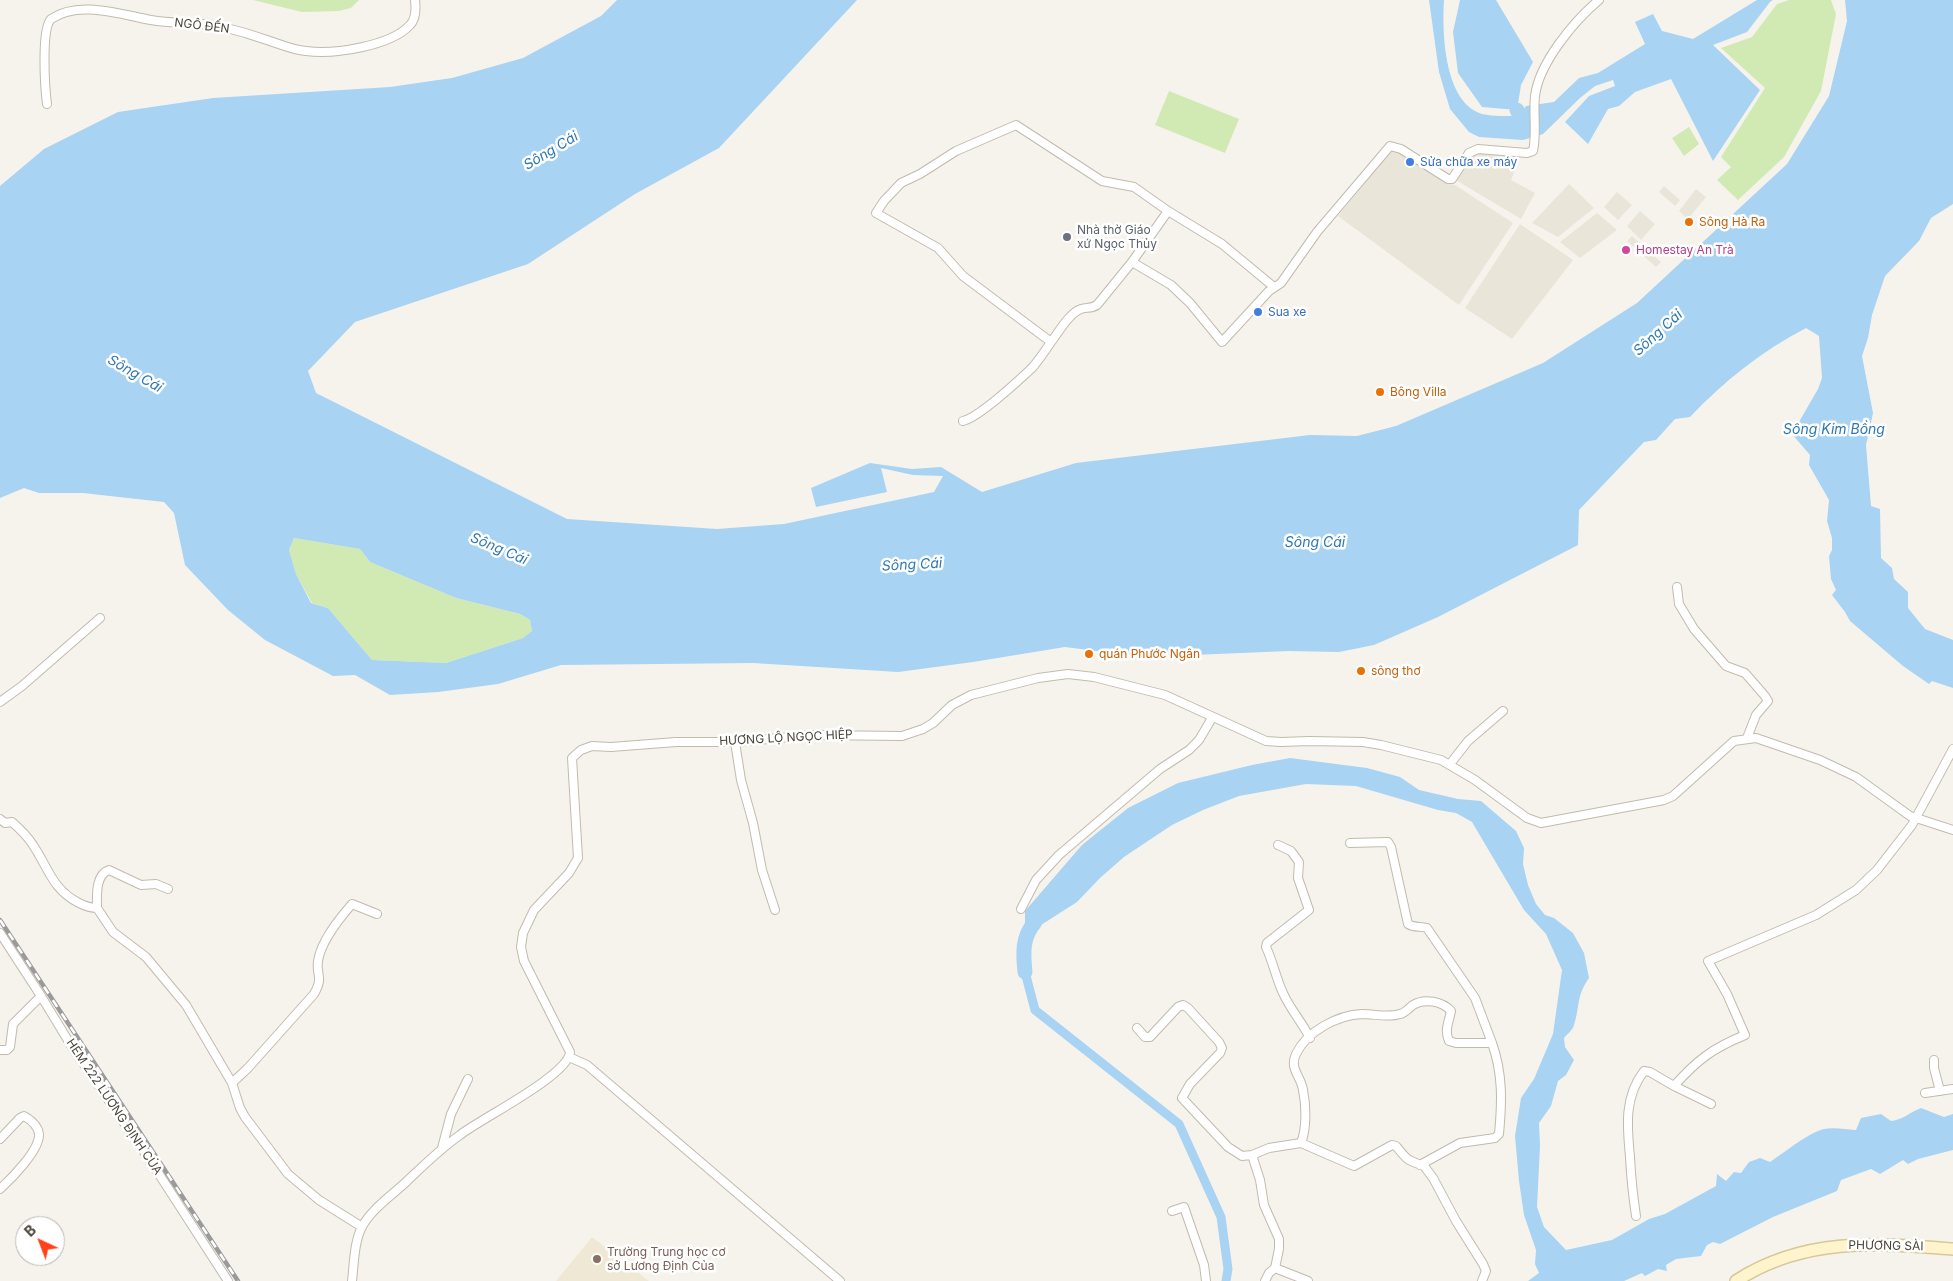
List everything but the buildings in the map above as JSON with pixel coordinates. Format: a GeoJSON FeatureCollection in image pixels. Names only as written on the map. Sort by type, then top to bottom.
{"type":"FeatureCollection","features":[{"type":"Feature","properties":{"kind":"street","name":"NGÔ ĐẾN"},"geometry":{"type":"LineString","coordinates":[[47,104],[46,27],[54,16],[74,6],[86,5],[151,20],[214,25],[240,31],[296,50],[320,52],[366,46],[403,31],[411,24],[416,8],[415,0]]}},
{"type":"Feature","properties":{"kind":"street"},"geometry":{"type":"LineString","coordinates":[[1132,262],[1171,285],[1190,303],[1222,342],[1280,283],[1317,232],[1390,146],[1401,149],[1448,180],[1452,179],[1468,154],[1472,151],[1478,149],[1527,153],[1532,151],[1535,98],[1544,68],[1577,21],[1599,0]]}},
{"type":"Feature","properties":{"kind":"street"},"geometry":{"type":"LineString","coordinates":[[1051,342],[963,276],[938,248],[876,212],[901,183],[956,152],[1016,125],[1102,181],[1134,187],[1168,211],[1222,244],[1274,287]]}},
{"type":"Feature","properties":{"kind":"street"},"geometry":{"type":"LineString","coordinates":[[963,421],[993,402],[1032,367],[1073,314],[1082,309],[1091,309],[1097,306],[1132,262],[1168,211]]}},
{"type":"Feature","properties":{"kind":"street"},"geometry":{"type":"LineString","coordinates":[[1677,586],[1679,604],[1694,629],[1726,666],[1746,672],[1768,701],[1756,715],[1747,738],[1766,740],[1820,760],[1856,777],[1902,811],[1916,818],[1953,830]]}},
{"type":"Feature","properties":{"kind":"street"},"geometry":{"type":"LineString","coordinates":[[0,702],[22,686],[51,658],[100,618]]}},
{"type":"Feature","properties":{"kind":"street","name":"HƯƠNG LỘ NGỌC HIỆP"},"geometry":{"type":"LineString","coordinates":[[569,1057],[570,1052],[524,961],[521,946],[523,933],[534,910],[569,872],[578,858],[572,758],[581,750],[592,746],[611,747],[676,742],[735,742],[812,735],[902,736],[923,729],[952,705],[966,697],[1038,678],[1068,674],[1094,677],[1165,695],[1212,718],[1266,740],[1381,745],[1442,760],[1475,780],[1527,818],[1541,823],[1664,800],[1673,796],[1734,741],[1747,738]]}},
{"type":"Feature","properties":{"kind":"street"},"geometry":{"type":"LineString","coordinates":[[1450,764],[1468,741],[1503,712]]}},
{"type":"Feature","properties":{"kind":"street"},"geometry":{"type":"LineString","coordinates":[[1022,909],[1036,880],[1059,855],[1160,769],[1189,750],[1199,740],[1212,718]]}},
{"type":"Feature","properties":{"kind":"street"},"geometry":{"type":"LineString","coordinates":[[735,742],[741,780],[753,823],[762,870],[776,910]]}},
{"type":"Feature","properties":{"kind":"street"},"geometry":{"type":"LineString","coordinates":[[1674,1086],[1709,1052],[1745,1035],[1727,994],[1708,961],[1816,915],[1844,898],[1877,870],[1916,818],[1953,749]]}},
{"type":"Feature","properties":{"kind":"street"},"geometry":{"type":"LineString","coordinates":[[0,819],[5,823],[12,822],[24,834],[34,846],[60,890],[72,899],[90,908],[97,908]]}},
{"type":"Feature","properties":{"kind":"street"},"geometry":{"type":"LineString","coordinates":[[1136,1028],[1145,1037],[1150,1037],[1178,1007],[1183,1005],[1219,1042],[1222,1048],[1220,1052],[1190,1084],[1182,1094],[1182,1098],[1206,1126],[1234,1152],[1242,1156],[1252,1155],[1269,1148],[1300,1143],[1354,1166],[1392,1145],[1396,1146],[1406,1159],[1413,1164],[1420,1164],[1460,1144],[1495,1138],[1499,1134],[1502,1103],[1501,1076],[1492,1043],[1475,998],[1427,928],[1422,926],[1412,927],[1408,924],[1391,847],[1388,842],[1350,843]]}},
{"type":"Feature","properties":{"kind":"street"},"geometry":{"type":"LineString","coordinates":[[1278,845],[1288,849],[1299,862],[1298,878],[1309,910],[1267,944],[1266,948],[1274,963],[1283,993],[1310,1038]]}},
{"type":"Feature","properties":{"kind":"street"},"geometry":{"type":"LineString","coordinates":[[168,888],[156,884],[141,885],[109,870],[101,876],[97,908],[113,932],[146,956],[186,1005],[232,1083],[245,1117],[288,1174],[319,1200],[362,1226]]}},
{"type":"Feature","properties":{"kind":"street"},"geometry":{"type":"LineString","coordinates":[[232,1083],[248,1068],[314,994],[320,984],[319,954],[347,909],[352,904],[355,904],[377,914]]}},
{"type":"Feature","properties":{"kind":"street","name":"HẺM 222 LƯƠNG ĐỊNH CỦA"},"geometry":{"type":"LineString","coordinates":[[0,933],[42,996],[72,1047],[155,1168],[228,1281]]}},
{"type":"Feature","properties":{"kind":"street"},"geometry":{"type":"LineString","coordinates":[[0,1050],[7,1050],[10,1046],[13,1024],[42,996]]}},
{"type":"Feature","properties":{"kind":"street"},"geometry":{"type":"LineString","coordinates":[[1300,1143],[1304,1126],[1303,1088],[1294,1069],[1294,1061],[1297,1052],[1327,1024],[1339,1018],[1364,1014],[1384,1016],[1402,1014],[1414,1005],[1429,1001],[1447,1007],[1451,1011],[1446,1035],[1449,1041],[1456,1043],[1492,1043]]}},
{"type":"Feature","properties":{"kind":"street"},"geometry":{"type":"LineString","coordinates":[[352,1281],[358,1238],[362,1226],[376,1209],[442,1148],[538,1085],[561,1067],[569,1057],[588,1065],[840,1281]]}},
{"type":"Feature","properties":{"kind":"street"},"geometry":{"type":"LineString","coordinates":[[1934,1060],[1940,1092]]}},
{"type":"Feature","properties":{"kind":"street"},"geometry":{"type":"LineString","coordinates":[[1636,1216],[1627,1136],[1627,1111],[1638,1079],[1644,1071],[1650,1072],[1711,1104]]}},
{"type":"Feature","properties":{"kind":"street"},"geometry":{"type":"LineString","coordinates":[[442,1148],[450,1114],[468,1079]]}},
{"type":"Feature","properties":{"kind":"street"},"geometry":{"type":"LineString","coordinates":[[1925,1093],[1953,1089]]}},
{"type":"Feature","properties":{"kind":"street"},"geometry":{"type":"LineString","coordinates":[[0,1139],[24,1116],[31,1120],[39,1132],[39,1140],[33,1152],[2,1185]]}},
{"type":"Feature","properties":{"kind":"street"},"geometry":{"type":"LineString","coordinates":[[1252,1155],[1260,1180],[1264,1205],[1279,1239],[1280,1249],[1274,1268],[1265,1281]]}},
{"type":"Feature","properties":{"kind":"street"},"geometry":{"type":"LineString","coordinates":[[1420,1164],[1424,1166],[1433,1178],[1451,1213],[1484,1264],[1486,1271],[1482,1281]]}},
{"type":"Feature","properties":{"kind":"street"},"geometry":{"type":"LineString","coordinates":[[1172,1211],[1184,1207],[1204,1265],[1206,1281]]}},
{"type":"Feature","properties":{"kind":"street","name":"PHƯƠNG SÀI"},"geometry":{"type":"LineString","coordinates":[[1736,1281],[1766,1264],[1828,1247],[1858,1244],[1953,1249]]}},
{"type":"Feature","properties":{"kind":"street"},"geometry":{"type":"LineString","coordinates":[[1274,1268],[1308,1281]]}},
{"type":"Feature","properties":{"kind":"shaded area"},"geometry":{"type":"Polygon","coordinates":[[[1393,149],[1455,185],[1513,223],[1459,305],[1338,216],[1393,149]]]}},
{"type":"Feature","properties":{"kind":"shaded area"},"geometry":{"type":"Polygon","coordinates":[[[1479,153],[1520,156],[1511,180],[1535,193],[1521,219],[1454,179],[1471,155],[1479,153]]]}},
{"type":"Feature","properties":{"kind":"shaded area"},"geometry":{"type":"Polygon","coordinates":[[[1569,184],[1594,208],[1558,237],[1532,223],[1569,184]]]}},
{"type":"Feature","properties":{"kind":"shaded area"},"geometry":{"type":"Polygon","coordinates":[[[1664,186],[1680,200],[1675,206],[1659,192],[1664,186]]]}},
{"type":"Feature","properties":{"kind":"shaded area"},"geometry":{"type":"Polygon","coordinates":[[[1696,189],[1706,197],[1688,219],[1679,211],[1696,189]]]}},
{"type":"Feature","properties":{"kind":"shaded area"},"geometry":{"type":"Polygon","coordinates":[[[1617,192],[1632,205],[1618,220],[1604,207],[1617,192]]]}},
{"type":"Feature","properties":{"kind":"shaded area"},"geometry":{"type":"Polygon","coordinates":[[[1640,211],[1655,224],[1641,240],[1627,226],[1640,211]]]}},
{"type":"Feature","properties":{"kind":"shaded area"},"geometry":{"type":"Polygon","coordinates":[[[1597,213],[1617,230],[1580,258],[1560,242],[1597,213]]]}},
{"type":"Feature","properties":{"kind":"shaded area"},"geometry":{"type":"Polygon","coordinates":[[[1520,224],[1573,260],[1512,339],[1465,308],[1520,224]]]}},
{"type":"Feature","properties":{"kind":"shaded area"},"geometry":{"type":"Polygon","coordinates":[[[1632,236],[1661,262],[1656,267],[1627,241],[1632,236]]]}},
{"type":"Feature","properties":{"kind":"shaded area","name":"Trường Trung học cơ sở Lương Định Của"},"geometry":{"type":"Polygon","coordinates":[[[592,1237],[649,1281],[556,1281],[592,1237]]]}},
{"type":"Feature","properties":{"kind":"green space"},"geometry":{"type":"Polygon","coordinates":[[[253,0],[359,0],[351,8],[339,11],[302,12],[253,0]]]}},
{"type":"Feature","properties":{"kind":"green space"},"geometry":{"type":"Polygon","coordinates":[[[1789,0],[1831,0],[1836,14],[1821,91],[1784,157],[1738,200],[1717,180],[1731,167],[1721,157],[1765,88],[1721,48],[1752,37],[1777,4],[1789,0]]]}},
{"type":"Feature","properties":{"kind":"green space"},"geometry":{"type":"Polygon","coordinates":[[[1169,91],[1239,119],[1225,153],[1155,125],[1169,91]]]}},
{"type":"Feature","properties":{"kind":"green space"},"geometry":{"type":"Polygon","coordinates":[[[1689,127],[1699,144],[1684,156],[1672,138],[1689,127]]]}},
{"type":"Feature","properties":{"kind":"green space"},"geometry":{"type":"Polygon","coordinates":[[[294,538],[360,549],[370,562],[456,598],[520,614],[530,620],[532,631],[523,638],[446,663],[372,660],[328,608],[312,603],[296,574],[289,550],[294,538]]]}},
{"type":"Feature","properties":{"kind":"water"},"geometry":{"type":"Polygon","coordinates":[[[617,0],[857,0],[719,148],[635,194],[528,264],[355,322],[308,371],[316,393],[567,519],[717,529],[784,524],[934,492],[943,476],[913,475],[881,468],[887,492],[816,507],[811,488],[870,463],[912,469],[941,467],[982,492],[1076,463],[1310,435],[1357,436],[1396,426],[1543,363],[1637,303],[1787,164],[1829,96],[1847,21],[1845,0],[1953,0],[1953,204],[1931,218],[1919,241],[1885,276],[1872,315],[1868,338],[1862,356],[1873,413],[1866,445],[1871,506],[1880,509],[1881,558],[1892,568],[1894,579],[1908,592],[1908,608],[1925,629],[1953,640],[1953,688],[1932,681],[1929,684],[1903,666],[1850,621],[1832,595],[1836,590],[1831,579],[1829,556],[1832,550],[1832,538],[1827,521],[1829,500],[1809,465],[1810,455],[1792,434],[1818,389],[1822,378],[1819,336],[1806,328],[1744,368],[1716,391],[1690,417],[1675,419],[1656,440],[1644,442],[1579,510],[1578,545],[1438,617],[1374,645],[1339,652],[1289,651],[1145,657],[1065,647],[898,672],[753,663],[561,665],[498,684],[438,692],[390,695],[355,675],[333,676],[265,640],[228,610],[185,565],[174,513],[164,502],[83,493],[39,493],[24,488],[0,498],[0,186],[44,149],[118,112],[213,98],[390,87],[452,78],[523,58],[601,16],[617,0]],[[294,538],[289,550],[296,574],[311,603],[328,608],[372,660],[446,663],[523,638],[532,631],[530,620],[520,614],[456,598],[370,562],[360,549],[294,538]]]}},
{"type":"Feature","properties":{"kind":"water"},"geometry":{"type":"Polygon","coordinates":[[[1429,0],[1444,0],[1447,62],[1458,92],[1466,104],[1481,114],[1519,116],[1526,106],[1554,102],[1579,78],[1598,73],[1645,44],[1635,22],[1653,14],[1662,31],[1693,39],[1757,0],[1773,0],[1747,32],[1713,45],[1760,90],[1713,161],[1671,79],[1635,92],[1619,106],[1608,109],[1588,144],[1565,122],[1589,96],[1615,86],[1613,80],[1595,86],[1543,134],[1523,140],[1479,137],[1469,132],[1450,109],[1439,72],[1429,0]]]}},
{"type":"Feature","properties":{"kind":"water"},"geometry":{"type":"Polygon","coordinates":[[[1460,0],[1496,0],[1533,62],[1521,85],[1517,110],[1482,107],[1458,73],[1453,32],[1460,0]]]}},
{"type":"Feature","properties":{"kind":"water"},"geometry":{"type":"Polygon","coordinates":[[[1290,758],[1367,768],[1400,777],[1419,790],[1458,799],[1481,801],[1516,831],[1524,848],[1523,864],[1528,885],[1536,904],[1545,915],[1554,918],[1573,933],[1584,953],[1589,978],[1580,996],[1573,1027],[1564,1038],[1565,1047],[1574,1060],[1566,1075],[1558,1081],[1551,1106],[1539,1123],[1540,1146],[1537,1207],[1544,1227],[1566,1250],[1612,1240],[1649,1219],[1665,1214],[1716,1186],[1717,1174],[1726,1181],[1734,1172],[1741,1173],[1749,1162],[1760,1158],[1770,1162],[1804,1138],[1818,1131],[1831,1128],[1856,1130],[1861,1118],[1881,1114],[1891,1121],[1903,1118],[1921,1108],[1944,1117],[1953,1114],[1953,1150],[1918,1159],[1908,1164],[1903,1160],[1880,1174],[1871,1169],[1841,1180],[1837,1191],[1773,1217],[1720,1244],[1713,1242],[1707,1245],[1701,1256],[1676,1259],[1666,1265],[1667,1271],[1658,1269],[1645,1276],[1642,1273],[1624,1281],[1528,1281],[1539,1273],[1535,1264],[1536,1250],[1524,1215],[1515,1136],[1521,1098],[1534,1079],[1553,1034],[1562,970],[1546,934],[1524,910],[1472,822],[1456,813],[1438,810],[1356,786],[1306,784],[1239,796],[1172,825],[1124,857],[1077,902],[1041,925],[1032,939],[1025,972],[1025,911],[1082,845],[1128,808],[1178,783],[1290,758]]]}},
{"type":"Feature","properties":{"kind":"waterway"},"geometry":{"type":"LineString","coordinates":[[1517,110],[1520,116],[1517,129]]}},
{"type":"Feature","properties":{"kind":"waterway"},"geometry":{"type":"LineString","coordinates":[[1025,972],[1024,946],[1028,933],[1035,922]]}},
{"type":"Feature","properties":{"kind":"waterway"},"geometry":{"type":"LineString","coordinates":[[1025,972],[1035,1010],[1179,1124],[1221,1217],[1228,1269],[1226,1281]]}},
{"type":"Feature","properties":{"kind":"railway"},"geometry":{"type":"LineString","coordinates":[[0,920],[238,1281]]}},
{"type":"Feature","properties":{"kind":"place","name":"Sửa chữa xe máy"},"geometry":{"type":"Point","coordinates":[1410,162]}},
{"type":"Feature","properties":{"kind":"place","name":"Sông Hà Ra"},"geometry":{"type":"Point","coordinates":[1689,222]}},
{"type":"Feature","properties":{"kind":"place","name":"Nhà thờ Giáo xứ Ngọc Thủy"},"geometry":{"type":"Point","coordinates":[1067,237]}},
{"type":"Feature","properties":{"kind":"place","name":"Homestay An Trà"},"geometry":{"type":"Point","coordinates":[1626,250]}},
{"type":"Feature","properties":{"kind":"place","name":"Sua xe"},"geometry":{"type":"Point","coordinates":[1258,312]}},
{"type":"Feature","properties":{"kind":"place","name":"Bông Villa"},"geometry":{"type":"Point","coordinates":[1380,392]}},
{"type":"Feature","properties":{"kind":"place","name":"quán Phước Ngân"},"geometry":{"type":"Point","coordinates":[1089,654]}},
{"type":"Feature","properties":{"kind":"place","name":"sông thơ"},"geometry":{"type":"Point","coordinates":[1361,671]}},
{"type":"Feature","properties":{"kind":"place","name":"Trường Trung học cơ sở Lương Định Của"},"geometry":{"type":"Point","coordinates":[597,1259]}},
{"type":"Feature","properties":{"kind":"water label","name":"Sông Cái"},"geometry":{"type":"Point","coordinates":[551,151]}},
{"type":"Feature","properties":{"kind":"water label","name":"Sông Cái"},"geometry":{"type":"Point","coordinates":[1658,333]}},
{"type":"Feature","properties":{"kind":"water label","name":"Sông Cái"},"geometry":{"type":"Point","coordinates":[135,374]}},
{"type":"Feature","properties":{"kind":"water label","name":"Sông Kim Bồng"},"geometry":{"type":"Point","coordinates":[1834,430]}},
{"type":"Feature","properties":{"kind":"water label","name":"Sông Cái"},"geometry":{"type":"Point","coordinates":[1315,543]}},
{"type":"Feature","properties":{"kind":"water label","name":"Sông Cái"},"geometry":{"type":"Point","coordinates":[499,549]}},
{"type":"Feature","properties":{"kind":"water label","name":"Sông Cái"},"geometry":{"type":"Point","coordinates":[912,565]}}]}
